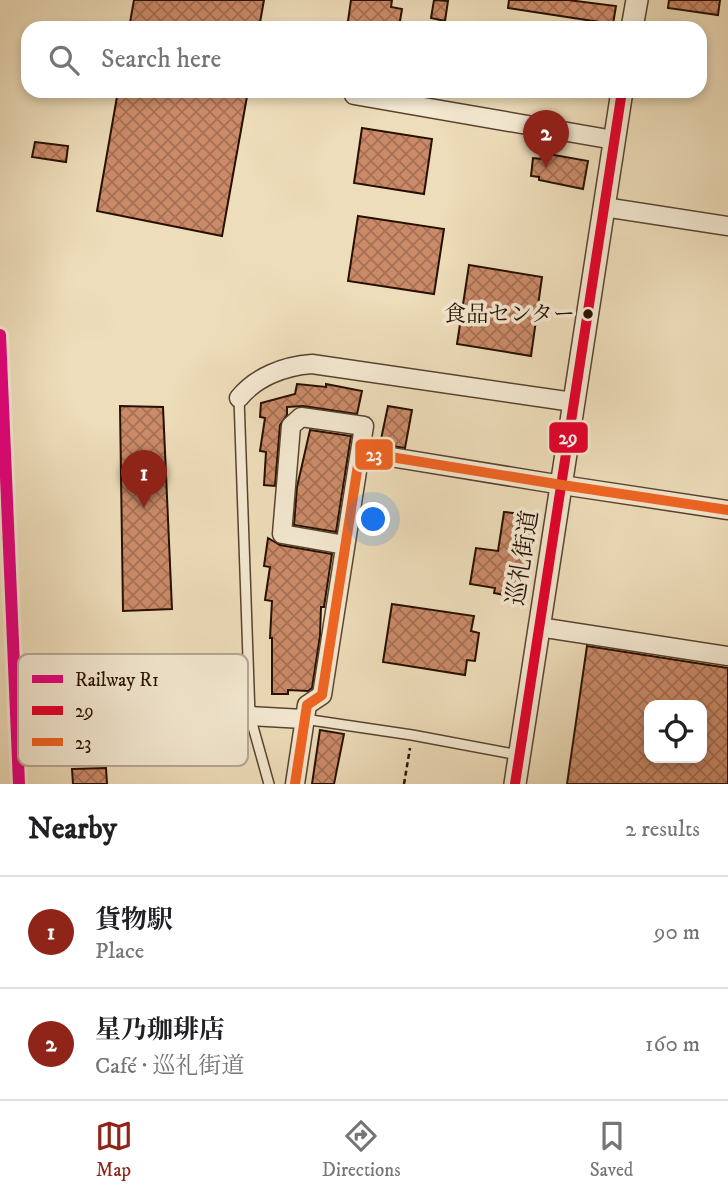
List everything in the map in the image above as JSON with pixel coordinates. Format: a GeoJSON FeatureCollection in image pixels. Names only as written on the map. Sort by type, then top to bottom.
{"type":"FeatureCollection","features":[{"type":"Feature","properties":{"kind":"street"},"geometry":{"type":"LineString","coordinates":[[633,21],[637,0]]}},
{"type":"Feature","properties":{"kind":"street"},"geometry":{"type":"LineString","coordinates":[[371,98],[614,141]]}},
{"type":"Feature","properties":{"kind":"street","name":"巡礼街道"},"geometry":{"type":"LineString","coordinates":[[515,784],[621,98]]}},
{"type":"Feature","properties":{"kind":"street"},"geometry":{"type":"LineString","coordinates":[[604,207],[728,226]]}},
{"type":"Feature","properties":{"kind":"street"},"geometry":{"type":"LineString","coordinates":[[239,398],[250,385],[291,365],[312,363],[573,402]]}},
{"type":"Feature","properties":{"kind":"street"},"geometry":{"type":"LineString","coordinates":[[295,784],[307,705],[321,695],[360,452],[364,426],[301,417],[291,425],[282,534],[345,545]]}},
{"type":"Feature","properties":{"kind":"street"},"geometry":{"type":"LineString","coordinates":[[360,452],[728,510]]}},
{"type":"Feature","properties":{"kind":"street"},"geometry":{"type":"LineString","coordinates":[[539,627],[728,656]]}},
{"type":"Feature","properties":{"kind":"street"},"geometry":{"type":"LineString","coordinates":[[250,716],[303,719]]}},
{"type":"Feature","properties":{"kind":"lane"},"geometry":{"type":"LineString","coordinates":[[239,398],[248,654]]}},
{"type":"Feature","properties":{"kind":"lane"},"geometry":{"type":"LineString","coordinates":[[248,658],[250,716],[269,784]]}},
{"type":"Feature","properties":{"kind":"lane"},"geometry":{"type":"LineString","coordinates":[[303,719],[412,735],[519,755]]}},
{"type":"Feature","properties":{"kind":"path"},"geometry":{"type":"LineString","coordinates":[[404,784],[412,735]]}},
{"type":"Feature","properties":{"kind":"building"},"geometry":{"type":"Polygon","coordinates":[[[134,0],[264,0],[260,21],[130,21],[134,0]]]}},
{"type":"Feature","properties":{"kind":"building"},"geometry":{"type":"Polygon","coordinates":[[[351,0],[392,0],[391,7],[402,9],[400,21],[348,21],[351,0]]]}},
{"type":"Feature","properties":{"kind":"building"},"geometry":{"type":"Polygon","coordinates":[[[434,0],[448,1],[445,21],[431,18],[434,0]]]}},
{"type":"Feature","properties":{"kind":"building"},"geometry":{"type":"Polygon","coordinates":[[[509,0],[568,0],[616,6],[614,21],[593,21],[508,8],[509,0]]]}},
{"type":"Feature","properties":{"kind":"building"},"geometry":{"type":"Polygon","coordinates":[[[669,0],[720,0],[718,15],[668,8],[669,0]]]}},
{"type":"Feature","properties":{"kind":"building"},"geometry":{"type":"Polygon","coordinates":[[[117,98],[247,98],[222,236],[97,211],[117,98]]]}},
{"type":"Feature","properties":{"kind":"building"},"geometry":{"type":"Polygon","coordinates":[[[362,128],[432,139],[424,194],[354,183],[362,128]]]}},
{"type":"Feature","properties":{"kind":"building"},"geometry":{"type":"Polygon","coordinates":[[[35,142],[68,146],[66,162],[32,157],[35,142]]]}},
{"type":"Feature","properties":{"kind":"building"},"geometry":{"type":"Polygon","coordinates":[[[543,153],[588,161],[583,189],[531,176],[533,158],[542,159],[543,153]]]}},
{"type":"Feature","properties":{"kind":"building"},"geometry":{"type":"Polygon","coordinates":[[[358,216],[444,229],[434,294],[348,281],[358,216]]]}},
{"type":"Feature","properties":{"kind":"building"},"geometry":{"type":"Polygon","coordinates":[[[469,265],[542,277],[531,356],[457,344],[469,265]]]}},
{"type":"Feature","properties":{"kind":"building"},"geometry":{"type":"Polygon","coordinates":[[[297,384],[326,387],[326,384],[362,391],[357,414],[303,406],[287,407],[287,415],[280,425],[275,486],[264,485],[266,452],[260,451],[265,418],[260,417],[261,403],[295,394],[297,384]]]}},
{"type":"Feature","properties":{"kind":"building"},"geometry":{"type":"Polygon","coordinates":[[[120,406],[163,407],[172,609],[123,611],[120,406]]]}},
{"type":"Feature","properties":{"kind":"building"},"geometry":{"type":"Polygon","coordinates":[[[388,406],[412,410],[405,448],[380,444],[388,406]]]}},
{"type":"Feature","properties":{"kind":"building"},"geometry":{"type":"Polygon","coordinates":[[[310,430],[351,436],[336,532],[294,525],[297,487],[310,430]]]}},
{"type":"Feature","properties":{"kind":"building"},"geometry":{"type":"Polygon","coordinates":[[[504,512],[534,515],[523,592],[510,590],[509,596],[494,593],[495,588],[470,584],[476,548],[498,551],[504,512]]]}},
{"type":"Feature","properties":{"kind":"building"},"geometry":{"type":"Polygon","coordinates":[[[268,538],[280,545],[332,554],[324,607],[321,607],[320,636],[312,688],[308,691],[288,690],[288,694],[272,694],[272,601],[265,600],[270,567],[264,566],[268,538]]]}},
{"type":"Feature","properties":{"kind":"building"},"geometry":{"type":"Polygon","coordinates":[[[392,604],[474,616],[471,631],[479,633],[475,661],[467,660],[465,675],[383,662],[392,604]]]}},
{"type":"Feature","properties":{"kind":"building"},"geometry":{"type":"Polygon","coordinates":[[[587,646],[728,668],[728,784],[567,784],[587,646]]]}},
{"type":"Feature","properties":{"kind":"building"},"geometry":{"type":"Polygon","coordinates":[[[320,730],[344,734],[334,784],[312,784],[320,730]]]}},
{"type":"Feature","properties":{"kind":"building"},"geometry":{"type":"Polygon","coordinates":[[[106,768],[107,784],[73,784],[72,769],[106,768]]]}},
{"type":"Feature","properties":{"kind":"rail line","name":"R1"},"geometry":{"type":"LineString","coordinates":[[0,335],[18,760]]}},
{"type":"Feature","properties":{"kind":"rail line","name":"R1"},"geometry":{"type":"LineString","coordinates":[[18,766],[19,784]]}},
{"type":"Feature","properties":{"kind":"transit line","name":"29"},"geometry":{"type":"LineString","coordinates":[[515,784],[621,98]]}},
{"type":"Feature","properties":{"kind":"transit line","name":"23"},"geometry":{"type":"LineString","coordinates":[[295,784],[307,705],[322,695],[360,452],[728,510]]}},
{"type":"Feature","properties":{"kind":"place","name":"星乃珈琲店"},"geometry":{"type":"Point","coordinates":[546,168]}},
{"type":"Feature","properties":{"kind":"place","name":"食品センター"},"geometry":{"type":"Point","coordinates":[588,314]}},
{"type":"Feature","properties":{"kind":"place","name":"貨物駅"},"geometry":{"type":"Point","coordinates":[144,508]}}]}
